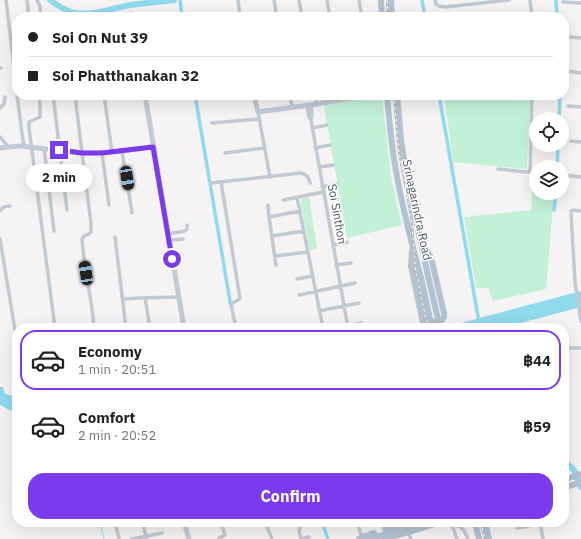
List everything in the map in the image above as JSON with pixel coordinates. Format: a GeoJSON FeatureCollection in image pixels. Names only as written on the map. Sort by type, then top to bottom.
{"type":"FeatureCollection","features":[{"type":"Feature","properties":{"kind":"main road"},"geometry":{"type":"LineString","coordinates":[[381,0],[382,12]]}},
{"type":"Feature","properties":{"kind":"main road"},"geometry":{"type":"LineString","coordinates":[[391,0],[392,12]]}},
{"type":"Feature","properties":{"kind":"main road","name":"Srinagarindra Road"},"geometry":{"type":"LineString","coordinates":[[388,100],[395,166],[431,323]]}},
{"type":"Feature","properties":{"kind":"main road","name":"Srinagarindra Road"},"geometry":{"type":"LineString","coordinates":[[397,100],[403,156],[408,183],[439,323]]}},
{"type":"Feature","properties":{"kind":"main road"},"geometry":{"type":"LineString","coordinates":[[421,243],[430,256],[432,262],[444,317],[442,320],[428,323]]}},
{"type":"Feature","properties":{"kind":"main road"},"geometry":{"type":"LineString","coordinates":[[412,245],[411,266],[423,323]]}},
{"type":"Feature","properties":{"kind":"main road"},"geometry":{"type":"LineString","coordinates":[[569,478],[581,474]]}},
{"type":"Feature","properties":{"kind":"main road"},"geometry":{"type":"LineString","coordinates":[[569,484],[581,478]]}},
{"type":"Feature","properties":{"kind":"main road"},"geometry":{"type":"LineString","coordinates":[[569,485],[581,482]]}},
{"type":"Feature","properties":{"kind":"main road"},"geometry":{"type":"LineString","coordinates":[[360,538],[393,527]]}},
{"type":"Feature","properties":{"kind":"main road"},"geometry":{"type":"LineString","coordinates":[[369,539],[409,527]]}},
{"type":"Feature","properties":{"kind":"main road"},"geometry":{"type":"LineString","coordinates":[[385,539],[425,527]]}},
{"type":"Feature","properties":{"kind":"main road"},"geometry":{"type":"LineString","coordinates":[[476,527],[479,539]]}},
{"type":"Feature","properties":{"kind":"main road"},"geometry":{"type":"LineString","coordinates":[[487,527],[489,539]]}},
{"type":"Feature","properties":{"kind":"street"},"geometry":{"type":"LineString","coordinates":[[6,0],[12,50]]}},
{"type":"Feature","properties":{"kind":"street"},"geometry":{"type":"LineString","coordinates":[[27,0],[28,12]]}},
{"type":"Feature","properties":{"kind":"street"},"geometry":{"type":"LineString","coordinates":[[37,0],[41,12]]}},
{"type":"Feature","properties":{"kind":"street"},"geometry":{"type":"LineString","coordinates":[[238,0],[239,12]]}},
{"type":"Feature","properties":{"kind":"street"},"geometry":{"type":"LineString","coordinates":[[274,0],[276,12]]}},
{"type":"Feature","properties":{"kind":"street"},"geometry":{"type":"LineString","coordinates":[[299,0],[301,12]]}},
{"type":"Feature","properties":{"kind":"street"},"geometry":{"type":"LineString","coordinates":[[327,0],[329,12]]}},
{"type":"Feature","properties":{"kind":"street"},"geometry":{"type":"LineString","coordinates":[[359,0],[361,12]]}},
{"type":"Feature","properties":{"kind":"street"},"geometry":{"type":"LineString","coordinates":[[435,0],[436,4],[445,7],[509,0]]}},
{"type":"Feature","properties":{"kind":"street"},"geometry":{"type":"LineString","coordinates":[[530,0],[531,12]]}},
{"type":"Feature","properties":{"kind":"street"},"geometry":{"type":"LineString","coordinates":[[563,2],[581,3]]}},
{"type":"Feature","properties":{"kind":"street"},"geometry":{"type":"LineString","coordinates":[[570,37],[581,38]]}},
{"type":"Feature","properties":{"kind":"street"},"geometry":{"type":"LineString","coordinates":[[569,71],[581,73]]}},
{"type":"Feature","properties":{"kind":"street"},"geometry":{"type":"LineString","coordinates":[[0,106],[4,104],[5,97]]}},
{"type":"Feature","properties":{"kind":"street"},"geometry":{"type":"LineString","coordinates":[[19,100],[23,140],[45,250],[53,323]]}},
{"type":"Feature","properties":{"kind":"street"},"geometry":{"type":"LineString","coordinates":[[25,146],[30,121],[40,117],[39,100]]}},
{"type":"Feature","properties":{"kind":"street"},"geometry":{"type":"LineString","coordinates":[[54,100],[67,210]]}},
{"type":"Feature","properties":{"kind":"street"},"geometry":{"type":"LineString","coordinates":[[76,100],[91,229],[90,233],[82,239],[93,323]]}},
{"type":"Feature","properties":{"kind":"street"},"geometry":{"type":"LineString","coordinates":[[105,100],[112,152]]}},
{"type":"Feature","properties":{"kind":"street"},"geometry":{"type":"LineString","coordinates":[[146,100],[183,323]]}},
{"type":"Feature","properties":{"kind":"street"},"geometry":{"type":"LineString","coordinates":[[255,100],[270,177]]}},
{"type":"Feature","properties":{"kind":"street"},"geometry":{"type":"LineString","coordinates":[[291,100],[292,107]]}},
{"type":"Feature","properties":{"kind":"street"},"geometry":{"type":"LineString","coordinates":[[317,100],[317,104]]}},
{"type":"Feature","properties":{"kind":"street"},"geometry":{"type":"LineString","coordinates":[[258,112],[317,104],[334,100]]}},
{"type":"Feature","properties":{"kind":"street"},"geometry":{"type":"LineString","coordinates":[[530,160],[532,100]]}},
{"type":"Feature","properties":{"kind":"street","name":"Soi Sinthon"},"geometry":{"type":"LineString","coordinates":[[309,105],[312,116],[311,120],[315,148],[347,323]]}},
{"type":"Feature","properties":{"kind":"street"},"geometry":{"type":"LineString","coordinates":[[568,106],[581,107]]}},
{"type":"Feature","properties":{"kind":"street"},"geometry":{"type":"LineString","coordinates":[[212,123],[259,119]]}},
{"type":"Feature","properties":{"kind":"street"},"geometry":{"type":"LineString","coordinates":[[312,128],[327,125]]}},
{"type":"Feature","properties":{"kind":"street"},"geometry":{"type":"LineString","coordinates":[[0,137],[6,144],[6,147]]}},
{"type":"Feature","properties":{"kind":"street"},"geometry":{"type":"LineString","coordinates":[[571,141],[581,142]]}},
{"type":"Feature","properties":{"kind":"street"},"geometry":{"type":"LineString","coordinates":[[315,148],[330,145]]}},
{"type":"Feature","properties":{"kind":"street"},"geometry":{"type":"LineString","coordinates":[[0,148],[25,146],[82,153],[102,153],[153,147]]}},
{"type":"Feature","properties":{"kind":"street"},"geometry":{"type":"LineString","coordinates":[[44,148],[54,231]]}},
{"type":"Feature","properties":{"kind":"street"},"geometry":{"type":"LineString","coordinates":[[225,153],[264,148]]}},
{"type":"Feature","properties":{"kind":"street"},"geometry":{"type":"LineString","coordinates":[[122,151],[132,213]]}},
{"type":"Feature","properties":{"kind":"street"},"geometry":{"type":"LineString","coordinates":[[102,153],[109,205]]}},
{"type":"Feature","properties":{"kind":"street"},"geometry":{"type":"LineString","coordinates":[[319,168],[333,165]]}},
{"type":"Feature","properties":{"kind":"street"},"geometry":{"type":"LineString","coordinates":[[498,169],[529,172]]}},
{"type":"Feature","properties":{"kind":"street"},"geometry":{"type":"LineString","coordinates":[[211,183],[304,174],[310,183]]}},
{"type":"Feature","properties":{"kind":"street"},"geometry":{"type":"LineString","coordinates":[[569,176],[581,177]]}},
{"type":"Feature","properties":{"kind":"street"},"geometry":{"type":"LineString","coordinates":[[221,182],[240,298],[231,304],[235,323]]}},
{"type":"Feature","properties":{"kind":"street"},"geometry":{"type":"LineString","coordinates":[[322,187],[337,184]]}},
{"type":"Feature","properties":{"kind":"street"},"geometry":{"type":"LineString","coordinates":[[283,200],[323,192]]}},
{"type":"Feature","properties":{"kind":"street"},"geometry":{"type":"LineString","coordinates":[[297,197],[322,323]]}},
{"type":"Feature","properties":{"kind":"street"},"geometry":{"type":"LineString","coordinates":[[268,205],[276,265]]}},
{"type":"Feature","properties":{"kind":"street"},"geometry":{"type":"LineString","coordinates":[[0,211],[1,208],[10,206]]}},
{"type":"Feature","properties":{"kind":"street"},"geometry":{"type":"LineString","coordinates":[[269,217],[300,211]]}},
{"type":"Feature","properties":{"kind":"street"},"geometry":{"type":"LineString","coordinates":[[581,211],[571,211],[576,290],[581,321]]}},
{"type":"Feature","properties":{"kind":"street"},"geometry":{"type":"LineString","coordinates":[[168,234],[185,231],[187,226]]}},
{"type":"Feature","properties":{"kind":"street"},"geometry":{"type":"LineString","coordinates":[[272,236],[304,231]]}},
{"type":"Feature","properties":{"kind":"street"},"geometry":{"type":"LineString","coordinates":[[115,237],[125,323]]}},
{"type":"Feature","properties":{"kind":"street"},"geometry":{"type":"LineString","coordinates":[[0,239],[14,323]]}},
{"type":"Feature","properties":{"kind":"street"},"geometry":{"type":"LineString","coordinates":[[170,240],[183,239]]}},
{"type":"Feature","properties":{"kind":"street"},"geometry":{"type":"LineString","coordinates":[[333,245],[347,242]]}},
{"type":"Feature","properties":{"kind":"street"},"geometry":{"type":"LineString","coordinates":[[275,256],[308,252]]}},
{"type":"Feature","properties":{"kind":"street"},"geometry":{"type":"LineString","coordinates":[[336,266],[351,263]]}},
{"type":"Feature","properties":{"kind":"street"},"geometry":{"type":"LineString","coordinates":[[297,279],[312,276]]}},
{"type":"Feature","properties":{"kind":"street"},"geometry":{"type":"LineString","coordinates":[[299,295],[355,283]]}},
{"type":"Feature","properties":{"kind":"street"},"geometry":{"type":"LineString","coordinates":[[123,300],[179,297]]}},
{"type":"Feature","properties":{"kind":"street"},"geometry":{"type":"LineString","coordinates":[[145,298],[149,323]]}},
{"type":"Feature","properties":{"kind":"street"},"geometry":{"type":"LineString","coordinates":[[319,311],[359,303]]}},
{"type":"Feature","properties":{"kind":"street"},"geometry":{"type":"LineString","coordinates":[[569,348],[581,348]]}},
{"type":"Feature","properties":{"kind":"street"},"geometry":{"type":"LineString","coordinates":[[116,527],[119,539]]}},
{"type":"Feature","properties":{"kind":"street"},"geometry":{"type":"LineString","coordinates":[[144,527],[147,537]]}},
{"type":"Feature","properties":{"kind":"street"},"geometry":{"type":"LineString","coordinates":[[185,527],[189,539]]}},
{"type":"Feature","properties":{"kind":"street"},"geometry":{"type":"LineString","coordinates":[[219,539],[225,535],[223,527]]}},
{"type":"Feature","properties":{"kind":"street"},"geometry":{"type":"LineString","coordinates":[[267,527],[272,539]]}},
{"type":"Feature","properties":{"kind":"street"},"geometry":{"type":"LineString","coordinates":[[300,527],[301,539],[309,537]]}},
{"type":"Feature","properties":{"kind":"street"},"geometry":{"type":"LineString","coordinates":[[358,527],[360,538]]}},
{"type":"Feature","properties":{"kind":"street"},"geometry":{"type":"LineString","coordinates":[[452,527],[457,539]]}},
{"type":"Feature","properties":{"kind":"street"},"geometry":{"type":"LineString","coordinates":[[462,527],[468,539]]}},
{"type":"Feature","properties":{"kind":"street"},"geometry":{"type":"LineString","coordinates":[[517,528],[522,527]]}},
{"type":"Feature","properties":{"kind":"street"},"geometry":{"type":"LineString","coordinates":[[541,527],[543,539]]}},
{"type":"Feature","properties":{"kind":"street"},"geometry":{"type":"LineString","coordinates":[[408,532],[411,539]]}},
{"type":"Feature","properties":{"kind":"street"},"geometry":{"type":"LineString","coordinates":[[132,539],[162,533]]}},
{"type":"Feature","properties":{"kind":"green space"},"geometry":{"type":"Polygon","coordinates":[[[356,100],[383,100],[391,176],[402,225],[347,238],[324,106],[356,100]]]}},
{"type":"Feature","properties":{"kind":"green space"},"geometry":{"type":"Polygon","coordinates":[[[445,100],[530,100],[527,169],[453,162],[445,100]]]}},
{"type":"Feature","properties":{"kind":"green space"},"geometry":{"type":"Polygon","coordinates":[[[309,197],[317,248],[310,251],[301,204],[302,198],[309,197]]]}},
{"type":"Feature","properties":{"kind":"green space"},"geometry":{"type":"Polygon","coordinates":[[[532,200],[553,200],[546,289],[493,301],[488,288],[476,288],[464,217],[531,210],[532,200]]]}},
{"type":"Feature","properties":{"kind":"water"},"geometry":{"type":"Polygon","coordinates":[[[581,291],[581,307],[520,323],[461,323],[581,291]]]}},
{"type":"Feature","properties":{"kind":"water"},"geometry":{"type":"Polygon","coordinates":[[[0,387],[3,387],[5,394],[12,396],[12,411],[0,405],[0,387]]]}},
{"type":"Feature","properties":{"kind":"waterway"},"geometry":{"type":"LineString","coordinates":[[50,0],[61,8],[70,12]]}},
{"type":"Feature","properties":{"kind":"waterway"},"geometry":{"type":"LineString","coordinates":[[100,12],[131,5],[174,0]]}},
{"type":"Feature","properties":{"kind":"waterway"},"geometry":{"type":"LineString","coordinates":[[180,0],[181,12]]}},
{"type":"Feature","properties":{"kind":"waterway"},"geometry":{"type":"LineString","coordinates":[[422,0],[424,12]]}},
{"type":"Feature","properties":{"kind":"waterway"},"geometry":{"type":"LineString","coordinates":[[556,0],[557,12]]}},
{"type":"Feature","properties":{"kind":"waterway"},"geometry":{"type":"LineString","coordinates":[[196,100],[231,307]]}},
{"type":"Feature","properties":{"kind":"waterway"},"geometry":{"type":"LineString","coordinates":[[440,100],[479,322]]}},
{"type":"Feature","properties":{"kind":"waterway"},"geometry":{"type":"LineString","coordinates":[[559,112],[560,100]]}},
{"type":"Feature","properties":{"kind":"waterway"},"geometry":{"type":"LineString","coordinates":[[557,160],[558,152]]}},
{"type":"Feature","properties":{"kind":"waterway"},"geometry":{"type":"LineString","coordinates":[[554,210],[555,200]]}},
{"type":"Feature","properties":{"kind":"waterway"},"geometry":{"type":"LineString","coordinates":[[569,465],[574,470],[581,487]]}},
{"type":"Feature","properties":{"kind":"waterway"},"geometry":{"type":"LineString","coordinates":[[101,527],[104,539]]}},
{"type":"Feature","properties":{"kind":"waterway"},"geometry":{"type":"LineString","coordinates":[[324,527],[328,539]]}},
{"type":"Feature","properties":{"kind":"railway"},"geometry":{"type":"LineString","coordinates":[[387,0],[388,12]]}},
{"type":"Feature","properties":{"kind":"railway"},"geometry":{"type":"LineString","coordinates":[[394,100],[399,152],[411,215],[416,272],[427,323]]}},
{"type":"Feature","properties":{"kind":"railway"},"geometry":{"type":"LineString","coordinates":[[482,527],[485,539]]}},
{"type":"Feature","properties":{"kind":"route"},"geometry":{"type":"LineString","coordinates":[[59,150],[82,153],[102,153],[153,147],[170,240],[172,259]]}}]}
